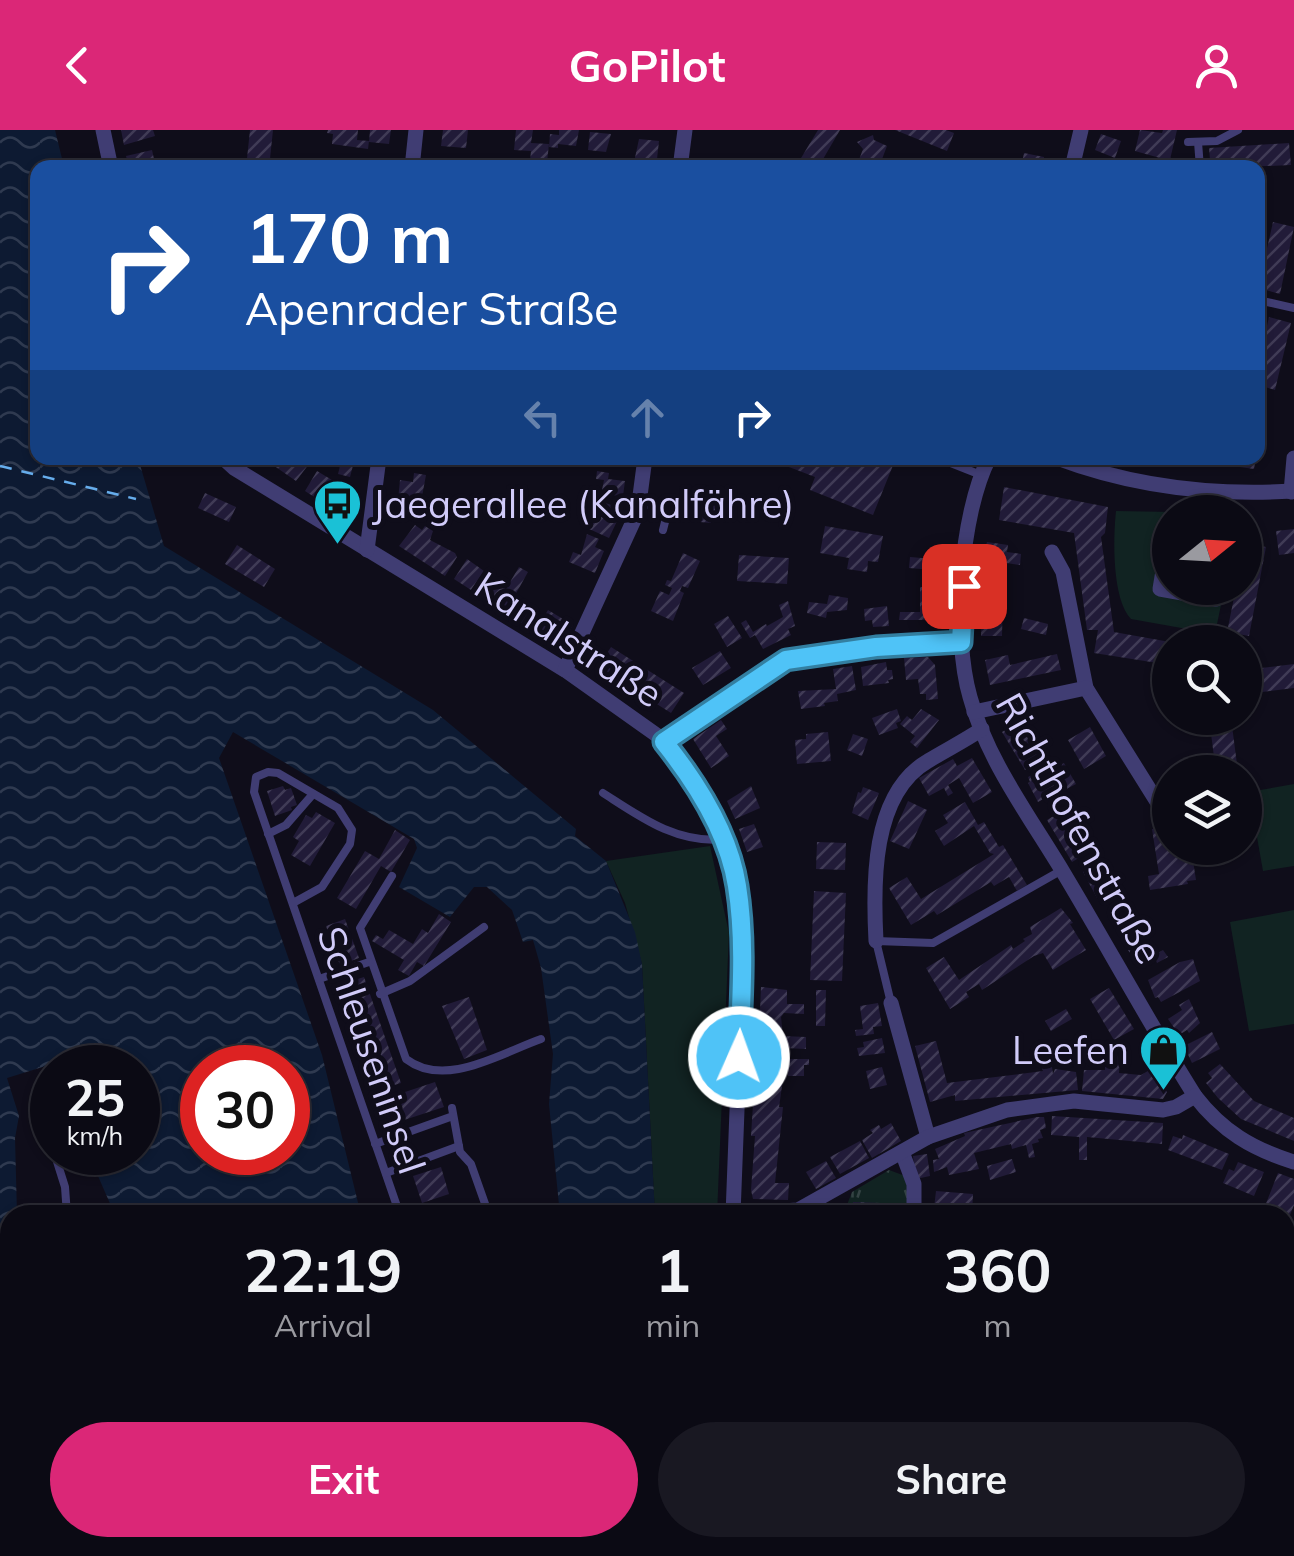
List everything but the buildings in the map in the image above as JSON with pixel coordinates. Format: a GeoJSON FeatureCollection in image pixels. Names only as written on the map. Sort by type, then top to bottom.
{"type":"FeatureCollection","features":[{"type":"Feature","properties":{"kind":"street"},"geometry":{"type":"LineString","coordinates":[[104,130],[110,160]]}},
{"type":"Feature","properties":{"kind":"street"},"geometry":{"type":"LineString","coordinates":[[413,160],[416,130]]}},
{"type":"Feature","properties":{"kind":"street"},"geometry":{"type":"LineString","coordinates":[[681,160],[685,130]]}},
{"type":"Feature","properties":{"kind":"street"},"geometry":{"type":"LineString","coordinates":[[1074,160],[1081,130]]}},
{"type":"Feature","properties":{"kind":"street"},"geometry":{"type":"LineString","coordinates":[[1079,465],[1133,482],[1198,490],[1292,492],[1294,458]]}},
{"type":"Feature","properties":{"kind":"street","name":"Kanalstraße"},"geometry":{"type":"LineString","coordinates":[[231,465],[565,670],[664,742],[697,788],[722,840],[737,884],[741,932],[734,1205]]}},
{"type":"Feature","properties":{"kind":"street"},"geometry":{"type":"LineString","coordinates":[[367,550],[378,465]]}},
{"type":"Feature","properties":{"kind":"street"},"geometry":{"type":"LineString","coordinates":[[565,670],[641,499],[644,465]]}},
{"type":"Feature","properties":{"kind":"street","name":"Richthofenstraße"},"geometry":{"type":"LineString","coordinates":[[986,465],[974,494],[968,533],[961,642],[974,712],[1008,780],[1196,1096],[1229,1132],[1294,1162]]}},
{"type":"Feature","properties":{"kind":"street"},"geometry":{"type":"LineString","coordinates":[[1052,552],[1063,572],[1086,688],[1152,787]]}},
{"type":"Feature","properties":{"kind":"street"},"geometry":{"type":"LineString","coordinates":[[664,742],[786,660],[876,647],[961,642]]}},
{"type":"Feature","properties":{"kind":"street"},"geometry":{"type":"LineString","coordinates":[[974,712],[1086,688]]}},
{"type":"Feature","properties":{"kind":"street"},"geometry":{"type":"LineString","coordinates":[[876,942],[878,849],[892,803],[926,762],[982,729]]}},
{"type":"Feature","properties":{"kind":"street"},"geometry":{"type":"LineString","coordinates":[[891,1003],[928,1138]]}},
{"type":"Feature","properties":{"kind":"street"},"geometry":{"type":"LineString","coordinates":[[807,1205],[928,1138],[986,1115],[1074,1100],[1163,1110],[1176,1108],[1196,1096]]}},
{"type":"Feature","properties":{"kind":"street"},"geometry":{"type":"LineString","coordinates":[[902,1152],[914,1184],[914,1205]]}},
{"type":"Feature","properties":{"kind":"lane"},"geometry":{"type":"LineString","coordinates":[[1198,160],[1193,142],[1222,140],[1238,130]]}},
{"type":"Feature","properties":{"kind":"lane"},"geometry":{"type":"LineString","coordinates":[[1265,302],[1294,308]]}},
{"type":"Feature","properties":{"kind":"lane"},"geometry":{"type":"LineString","coordinates":[[956,465],[981,475]]}},
{"type":"Feature","properties":{"kind":"lane"},"geometry":{"type":"LineString","coordinates":[[1198,490],[1198,495]]}},
{"type":"Feature","properties":{"kind":"lane"},"geometry":{"type":"LineString","coordinates":[[641,499],[664,513],[662,530]]}},
{"type":"Feature","properties":{"kind":"lane","name":"Schleuseninsel"},"geometry":{"type":"LineString","coordinates":[[292,903],[322,887],[352,836],[345,814],[278,773],[268,772],[256,777],[254,792],[268,834],[375,1144],[397,1205]]}},
{"type":"Feature","properties":{"kind":"lane"},"geometry":{"type":"LineString","coordinates":[[268,834],[286,825],[313,794]]}},
{"type":"Feature","properties":{"kind":"lane"},"geometry":{"type":"LineString","coordinates":[[603,794],[638,817],[693,841],[722,840]]}},
{"type":"Feature","properties":{"kind":"lane"},"geometry":{"type":"LineString","coordinates":[[891,1003],[876,942],[933,943],[1062,870]]}},
{"type":"Feature","properties":{"kind":"lane"},"geometry":{"type":"LineString","coordinates":[[392,876],[360,928],[401,1054],[410,1064],[449,1072],[541,1039]]}},
{"type":"Feature","properties":{"kind":"lane"},"geometry":{"type":"LineString","coordinates":[[380,994],[410,981],[484,927]]}},
{"type":"Feature","properties":{"kind":"lane"},"geometry":{"type":"LineString","coordinates":[[318,978],[369,962]]}},
{"type":"Feature","properties":{"kind":"lane"},"geometry":{"type":"LineString","coordinates":[[375,1144],[453,1112],[459,1146],[471,1164],[485,1205]]}},
{"type":"Feature","properties":{"kind":"lane"},"geometry":{"type":"LineString","coordinates":[[386,1173],[459,1146]]}},
{"type":"Feature","properties":{"kind":"lane"},"geometry":{"type":"LineString","coordinates":[[61,1175],[66,1205]]}},
{"type":"Feature","properties":{"kind":"green space"},"geometry":{"type":"Polygon","coordinates":[[[1116,511],[1152,512],[1152,605],[1221,605],[1217,625],[1165,625],[1131,619],[1120,598],[1114,552],[1116,511]]]}},
{"type":"Feature","properties":{"kind":"green space"},"geometry":{"type":"Polygon","coordinates":[[[1294,784],[1294,866],[1263,871],[1262,790],[1294,784]]]}},
{"type":"Feature","properties":{"kind":"green space"},"geometry":{"type":"Polygon","coordinates":[[[710,846],[729,933],[717,1205],[654,1205],[642,964],[625,903],[606,861],[710,846]]]}},
{"type":"Feature","properties":{"kind":"green space"},"geometry":{"type":"Polygon","coordinates":[[[1294,910],[1294,1024],[1249,1031],[1230,922],[1294,910]]]}},
{"type":"Feature","properties":{"kind":"green space"},"geometry":{"type":"Polygon","coordinates":[[[889,1170],[905,1176],[910,1205],[847,1205],[852,1192],[889,1170]]]}},
{"type":"Feature","properties":{"kind":"water"},"geometry":{"type":"Polygon","coordinates":[[[0,130],[55,130],[62,160],[30,160],[30,465],[140,465],[164,546],[433,710],[576,829],[575,836],[606,861],[635,932],[642,964],[654,1205],[559,1205],[549,1104],[553,1054],[541,968],[533,940],[523,942],[512,910],[487,887],[474,887],[450,917],[399,887],[417,848],[414,839],[233,732],[219,758],[322,1055],[359,1205],[111,1205],[98,1175],[160,1175],[160,1045],[30,1045],[30,1071],[7,1078],[19,1116],[15,1138],[17,1205],[0,1205],[0,130]]]}},
{"type":"Feature","properties":{"kind":"ferry route"},"geometry":{"type":"LineString","coordinates":[[0,466],[136,499]]}},
{"type":"Feature","properties":{"kind":"place","name":"Jaegerallee (Kanalfähre)"},"geometry":{"type":"Point","coordinates":[337,546]}},
{"type":"Feature","properties":{"kind":"place","name":"Leefen"},"geometry":{"type":"Point","coordinates":[1164,1092]}},
{"type":"Feature","properties":{"kind":"route"},"geometry":{"type":"LineString","coordinates":[[739,1057],[742,979],[737,884],[706,804],[688,772],[664,742],[744,684],[786,660],[876,647],[961,642],[964,586]]}}]}
